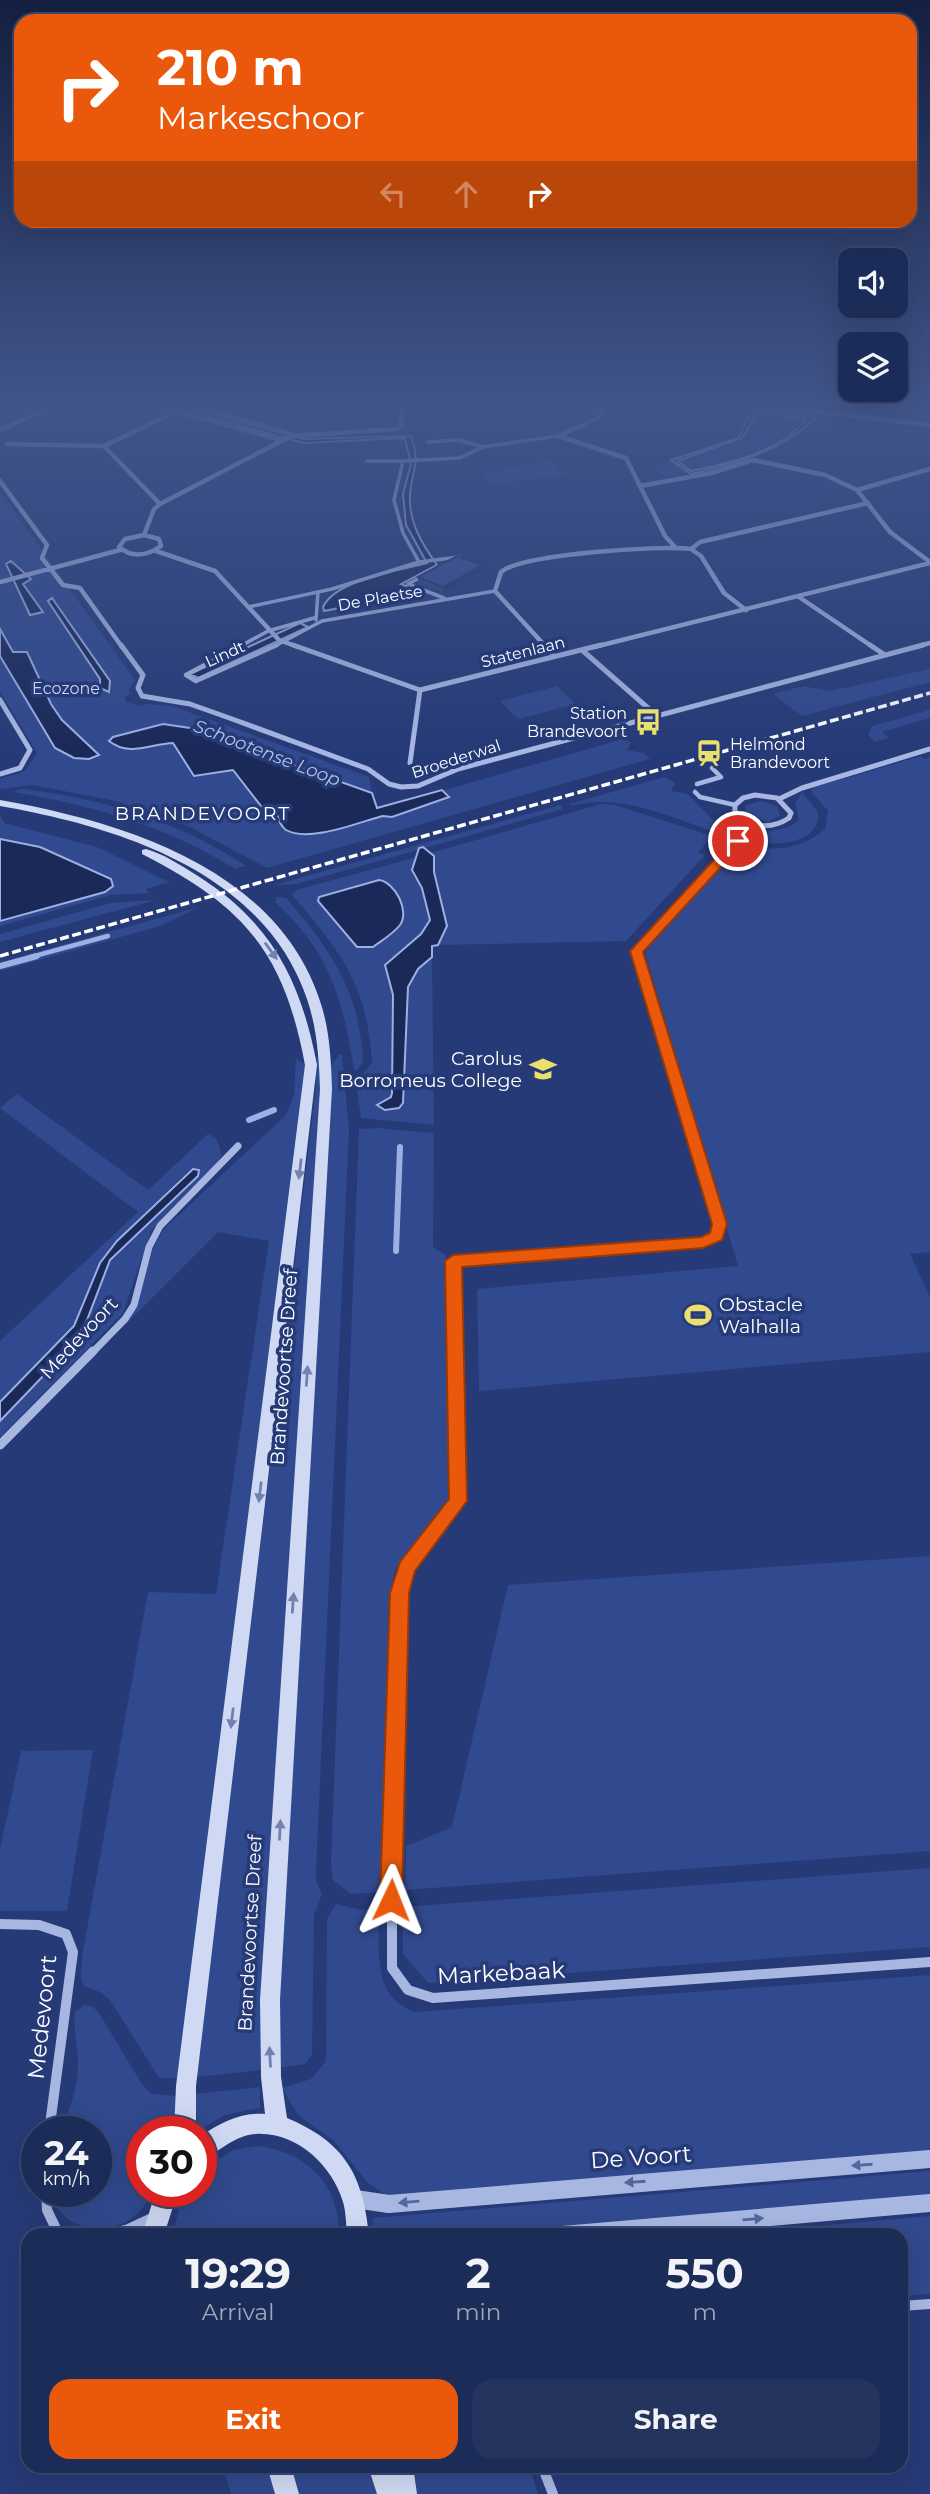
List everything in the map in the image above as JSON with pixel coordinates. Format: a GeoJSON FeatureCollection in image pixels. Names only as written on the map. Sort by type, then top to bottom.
{"type":"FeatureCollection","features":[{"type":"Feature","properties":{"kind":"main road","name":"Brandevoortse Dreef"},"geometry":{"type":"LineString","coordinates":[[0,803],[59,814],[116,830],[176,855],[208,874],[243,901],[277,935],[305,979],[320,1023],[326,1089],[270,2000],[271,2077],[277,2125]]}},
{"type":"Feature","properties":{"kind":"main road","name":"Brandevoortse Dreef"},"geometry":{"type":"LineString","coordinates":[[0,811],[51,820],[119,841],[166,861],[219,896],[254,929],[283,968],[302,1011],[309,1055],[310,1086],[186,2085],[186,2116]]}},
{"type":"Feature","properties":{"kind":"main road"},"geometry":{"type":"LineString","coordinates":[[217,2139],[228,2132],[252,2125],[277,2125],[301,2132],[323,2146],[340,2167],[355,2199],[357,2228]]}},
{"type":"Feature","properties":{"kind":"main road"},"geometry":{"type":"LineString","coordinates":[[155,2225],[161,2207]]}},
{"type":"Feature","properties":{"kind":"main road"},"geometry":{"type":"LineString","coordinates":[[281,2473],[287,2494]]}},
{"type":"Feature","properties":{"kind":"main road"},"geometry":{"type":"LineString","coordinates":[[382,2473],[389,2494]]}},
{"type":"Feature","properties":{"kind":"main road"},"geometry":{"type":"LineString","coordinates":[[402,2473],[405,2494]]}},
{"type":"Feature","properties":{"kind":"street"},"geometry":{"type":"LineString","coordinates":[[27,518],[47,545],[42,558],[50,569]]}},
{"type":"Feature","properties":{"kind":"street"},"geometry":{"type":"LineString","coordinates":[[144,535],[150,518]]}},
{"type":"Feature","properties":{"kind":"street","name":"De Plaetse"},"geometry":{"type":"LineString","coordinates":[[399,518],[403,533],[419,562]]}},
{"type":"Feature","properties":{"kind":"street"},"geometry":{"type":"LineString","coordinates":[[656,518],[665,536],[675,547]]}},
{"type":"Feature","properties":{"kind":"street"},"geometry":{"type":"LineString","coordinates":[[691,549],[700,542],[802,518]]}},
{"type":"Feature","properties":{"kind":"street"},"geometry":{"type":"LineString","coordinates":[[880,518],[890,532],[930,562]]}},
{"type":"Feature","properties":{"kind":"street"},"geometry":{"type":"LineString","coordinates":[[120,550],[121,541],[144,535],[161,541],[161,546],[156,551]]}},
{"type":"Feature","properties":{"kind":"street"},"geometry":{"type":"LineString","coordinates":[[554,656],[495,591],[501,573],[506,568],[534,559],[675,547],[691,549],[701,556],[724,593],[746,610]]}},
{"type":"Feature","properties":{"kind":"street"},"geometry":{"type":"LineString","coordinates":[[0,582],[120,550],[136,555],[156,551],[215,571],[279,640],[421,691],[410,763]]}},
{"type":"Feature","properties":{"kind":"street","name":"De Plaetse"},"geometry":{"type":"LineString","coordinates":[[248,607],[318,592],[419,562],[459,556],[438,568]]}},
{"type":"Feature","properties":{"kind":"street","name":"Statenlaan"},"geometry":{"type":"LineString","coordinates":[[421,691],[930,562]]}},
{"type":"Feature","properties":{"kind":"street","name":"Broederwal"},"geometry":{"type":"LineString","coordinates":[[50,569],[63,585],[80,588],[143,675],[138,688],[142,696],[161,701],[182,701],[212,711],[368,769],[389,784],[400,788],[422,786],[458,769],[930,643]]}},
{"type":"Feature","properties":{"kind":"street","name":"De Plaetse"},"geometry":{"type":"LineString","coordinates":[[428,573],[408,584],[446,599]]}},
{"type":"Feature","properties":{"kind":"street","name":"De Plaetse"},"geometry":{"type":"LineString","coordinates":[[279,640],[319,623],[495,591]]}},
{"type":"Feature","properties":{"kind":"street","name":"De Plaetse"},"geometry":{"type":"LineString","coordinates":[[268,631],[318,615],[315,604],[318,592]]}},
{"type":"Feature","properties":{"kind":"street"},"geometry":{"type":"LineString","coordinates":[[799,597],[885,655]]}},
{"type":"Feature","properties":{"kind":"street","name":"De Plaetse"},"geometry":{"type":"LineString","coordinates":[[314,618],[319,623]]}},
{"type":"Feature","properties":{"kind":"street","name":"Lindt"},"geometry":{"type":"LineString","coordinates":[[268,631],[186,675],[196,681],[279,640]]}},
{"type":"Feature","properties":{"kind":"street"},"geometry":{"type":"LineString","coordinates":[[582,650],[656,715]]}},
{"type":"Feature","properties":{"kind":"street"},"geometry":{"type":"LineString","coordinates":[[0,700],[30,750],[30,755],[18,770],[0,775]]}},
{"type":"Feature","properties":{"kind":"street"},"geometry":{"type":"LineString","coordinates":[[779,799],[802,788],[930,749]]}},
{"type":"Feature","properties":{"kind":"street"},"geometry":{"type":"LineString","coordinates":[[697,784],[721,777],[712,768]]}},
{"type":"Feature","properties":{"kind":"street"},"geometry":{"type":"LineString","coordinates":[[695,792],[700,797],[735,804],[743,798],[755,795],[779,799],[790,808],[789,818],[777,825],[753,825],[738,817],[735,804]]}},
{"type":"Feature","properties":{"kind":"street","name":"Markebaak"},"geometry":{"type":"LineString","coordinates":[[753,825],[637,951],[720,1224],[717,1236],[703,1242],[453,1261],[458,1501],[407,1567],[400,1593],[391,1900],[392,1968],[408,1990],[433,1998],[930,1962]]}},
{"type":"Feature","properties":{"kind":"street","name":"Medevoort"},"geometry":{"type":"LineString","coordinates":[[0,1445],[125,1319],[134,1305],[154,1236],[238,1146]]}},
{"type":"Feature","properties":{"kind":"street","name":"Medevoort"},"geometry":{"type":"LineString","coordinates":[[0,1924],[39,1925],[66,1934],[73,1952],[51,2116]]}},
{"type":"Feature","properties":{"kind":"street","name":"De Voort"},"geometry":{"type":"LineString","coordinates":[[355,2199],[389,2204],[930,2159]]}},
{"type":"Feature","properties":{"kind":"street"},"geometry":{"type":"LineString","coordinates":[[643,2228],[930,2203]]}},
{"type":"Feature","properties":{"kind":"street"},"geometry":{"type":"LineString","coordinates":[[47,2207],[56,2228]]}},
{"type":"Feature","properties":{"kind":"street"},"geometry":{"type":"LineString","coordinates":[[138,2228],[155,2225]]}},
{"type":"Feature","properties":{"kind":"street"},"geometry":{"type":"LineString","coordinates":[[908,2306],[930,2304]]}},
{"type":"Feature","properties":{"kind":"street"},"geometry":{"type":"LineString","coordinates":[[545,2473],[553,2494]]}},
{"type":"Feature","properties":{"kind":"green space","name":"Ecozone"},"geometry":{"type":"Polygon","coordinates":[[[0,518],[19,518],[135,680],[129,689],[130,695],[125,696],[126,702],[141,706],[172,706],[369,777],[375,810],[626,738],[631,743],[627,750],[644,753],[650,759],[267,868],[188,826],[116,801],[32,785],[0,789],[0,779],[25,771],[37,753],[0,691],[0,518]]]}},
{"type":"Feature","properties":{"kind":"green space"},"geometry":{"type":"Polygon","coordinates":[[[930,669],[930,682],[802,716],[773,694],[804,686],[830,691],[930,669]]]}},
{"type":"Feature","properties":{"kind":"green space"},"geometry":{"type":"Polygon","coordinates":[[[557,686],[576,704],[518,719],[500,701],[557,686]]]}},
{"type":"Feature","properties":{"kind":"green space"},"geometry":{"type":"Polygon","coordinates":[[[930,710],[930,718],[882,732],[889,738],[875,742],[868,735],[872,726],[930,710]]]}},
{"type":"Feature","properties":{"kind":"green space"},"geometry":{"type":"Polygon","coordinates":[[[921,756],[924,759],[930,757],[930,1252],[910,1254],[930,1297],[930,1352],[479,1391],[477,1289],[738,1266],[645,952],[740,845],[785,848],[806,842],[825,829],[828,811],[812,793],[812,788],[921,756]]]}},
{"type":"Feature","properties":{"kind":"green space"},"geometry":{"type":"Polygon","coordinates":[[[665,777],[675,783],[671,791],[688,794],[720,827],[716,832],[662,813],[626,804],[569,804],[665,777]]]}},
{"type":"Feature","properties":{"kind":"green space"},"geometry":{"type":"Polygon","coordinates":[[[22,789],[81,798],[139,814],[194,836],[246,866],[235,869],[182,840],[128,819],[13,792],[22,789]]]}},
{"type":"Feature","properties":{"kind":"green space"},"geometry":{"type":"Polygon","coordinates":[[[802,792],[818,812],[817,824],[811,832],[792,842],[767,844],[746,841],[758,834],[786,828],[799,820],[795,803],[802,792]]]}},
{"type":"Feature","properties":{"kind":"green space"},"geometry":{"type":"Polygon","coordinates":[[[761,801],[777,806],[780,816],[767,822],[745,815],[746,805],[761,801]]]}},
{"type":"Feature","properties":{"kind":"green space"},"geometry":{"type":"Polygon","coordinates":[[[601,804],[615,805],[712,836],[698,853],[705,855],[626,941],[438,945],[447,926],[431,853],[601,804]]]}},
{"type":"Feature","properties":{"kind":"green space"},"geometry":{"type":"Polygon","coordinates":[[[560,805],[563,809],[297,884],[274,885],[560,805]]]}},
{"type":"Feature","properties":{"kind":"green space"},"geometry":{"type":"Polygon","coordinates":[[[0,814],[4,823],[97,847],[169,882],[146,889],[149,893],[111,895],[0,926],[0,921],[105,892],[57,856],[33,846],[0,839],[0,814]]]}},
{"type":"Feature","properties":{"kind":"green space"},"geometry":{"type":"Polygon","coordinates":[[[417,857],[412,870],[422,888],[430,919],[421,934],[385,965],[393,995],[391,1097],[403,1103],[408,987],[418,969],[432,957],[434,1125],[361,1118],[356,1083],[372,1063],[369,1035],[358,990],[338,953],[292,895],[296,890],[417,857]]]}},
{"type":"Feature","properties":{"kind":"green space"},"geometry":{"type":"Polygon","coordinates":[[[275,897],[286,898],[300,914],[324,946],[344,981],[352,999],[363,1052],[357,1070],[354,1070],[345,1022],[331,978],[308,939],[274,901],[277,900],[275,897]]]}},
{"type":"Feature","properties":{"kind":"green space"},"geometry":{"type":"Polygon","coordinates":[[[156,900],[0,942],[0,934],[111,903],[156,900]]]}},
{"type":"Feature","properties":{"kind":"green space"},"geometry":{"type":"Polygon","coordinates":[[[199,907],[160,926],[0,971],[0,962],[199,907]]]}},
{"type":"Feature","properties":{"kind":"green space"},"geometry":{"type":"Polygon","coordinates":[[[342,1055],[349,1129],[316,1871],[316,1881],[322,1894],[314,1915],[312,2055],[305,2064],[278,2068],[277,2000],[331,1065],[342,1055]]]}},
{"type":"Feature","properties":{"kind":"green space"},"geometry":{"type":"Polygon","coordinates":[[[316,1057],[320,1057],[321,1086],[261,2002],[260,2070],[196,2077],[316,1086],[316,1057]]]}},
{"type":"Feature","properties":{"kind":"green space"},"geometry":{"type":"Polygon","coordinates":[[[296,1059],[306,1065],[180,2078],[159,2078],[110,2000],[102,1993],[84,1986],[81,1979],[82,1957],[148,1592],[216,1594],[269,1241],[218,1232],[126,1324],[137,1300],[152,1251],[164,1229],[286,1115],[294,1094],[296,1059]]]}},
{"type":"Feature","properties":{"kind":"green space"},"geometry":{"type":"Polygon","coordinates":[[[17,1094],[148,1190],[208,1134],[216,1138],[222,1155],[212,1171],[151,1231],[123,1313],[0,1437],[0,1421],[71,1347],[87,1320],[110,1260],[199,1171],[188,1171],[117,1241],[100,1263],[74,1326],[0,1402],[0,1341],[138,1212],[0,1108],[17,1094]]]}},
{"type":"Feature","properties":{"kind":"green space"},"geometry":{"type":"Polygon","coordinates":[[[359,1129],[434,1133],[433,1247],[446,1255],[450,1493],[449,1503],[396,1567],[389,1595],[381,1892],[351,1894],[333,1880],[331,1863],[359,1129]]]}},
{"type":"Feature","properties":{"kind":"green space"},"geometry":{"type":"Polygon","coordinates":[[[930,1556],[930,1851],[405,1890],[406,1846],[452,1827],[508,1585],[930,1556]]]}},
{"type":"Feature","properties":{"kind":"green space"},"geometry":{"type":"Polygon","coordinates":[[[93,1750],[67,1911],[0,1911],[0,1850],[21,1751],[93,1750]]]}},
{"type":"Feature","properties":{"kind":"green space"},"geometry":{"type":"Polygon","coordinates":[[[930,1868],[930,1947],[428,1983],[403,1954],[403,1907],[930,1868]]]}},
{"type":"Feature","properties":{"kind":"green space"},"geometry":{"type":"Polygon","coordinates":[[[336,1904],[361,1910],[379,1909],[380,1969],[384,1983],[401,2005],[415,2012],[930,1975],[930,2152],[397,2196],[385,2194],[368,2183],[334,2141],[298,2115],[282,2088],[311,2079],[326,2061],[327,1920],[336,1904]]]}},
{"type":"Feature","properties":{"kind":"green space"},"geometry":{"type":"Polygon","coordinates":[[[85,2005],[92,2006],[99,2013],[143,2086],[152,2094],[177,2096],[175,2116],[126,2116],[126,2207],[143,2207],[129,2220],[105,2228],[81,2225],[70,2220],[57,2207],[112,2207],[112,2116],[66,2116],[77,2079],[75,2012],[85,2005]]]}},
{"type":"Feature","properties":{"kind":"green space"},"geometry":{"type":"Polygon","coordinates":[[[260,2087],[260,2108],[225,2115],[217,2120],[217,2116],[197,2116],[195,2094],[260,2087]]]}},
{"type":"Feature","properties":{"kind":"green space"},"geometry":{"type":"Polygon","coordinates":[[[256,2146],[290,2154],[304,2162],[326,2185],[338,2217],[339,2228],[174,2228],[180,2207],[217,2207],[217,2160],[233,2150],[256,2146]]]}},
{"type":"Feature","properties":{"kind":"green space"},"geometry":{"type":"Polygon","coordinates":[[[930,2171],[930,2197],[564,2228],[372,2228],[373,2218],[930,2171]]]}},
{"type":"Feature","properties":{"kind":"green space"},"geometry":{"type":"Polygon","coordinates":[[[930,2216],[930,2294],[908,2296],[908,2228],[795,2228],[930,2216]]]}},
{"type":"Feature","properties":{"kind":"green space"},"geometry":{"type":"Polygon","coordinates":[[[225,2473],[270,2473],[275,2494],[231,2494],[225,2473]]]}},
{"type":"Feature","properties":{"kind":"green space"},"geometry":{"type":"Polygon","coordinates":[[[289,2473],[370,2473],[378,2494],[296,2494],[289,2473]]]}},
{"type":"Feature","properties":{"kind":"green space"},"geometry":{"type":"Polygon","coordinates":[[[412,2473],[531,2473],[538,2494],[415,2494],[412,2473]]]}},
{"type":"Feature","properties":{"kind":"shaded area"},"geometry":{"type":"Polygon","coordinates":[[[405,518],[412,518],[421,540],[437,565],[401,584],[421,592],[324,611],[323,607],[330,598],[354,583],[427,563],[406,525],[405,518]]]}},
{"type":"Feature","properties":{"kind":"shaded area"},"geometry":{"type":"Polygon","coordinates":[[[11,561],[31,579],[23,584],[43,612],[30,615],[6,564],[11,561]]]}},
{"type":"Feature","properties":{"kind":"shaded area"},"geometry":{"type":"Polygon","coordinates":[[[52,598],[110,681],[109,692],[100,688],[100,679],[48,601],[52,598]]]}},
{"type":"Feature","properties":{"kind":"shaded area"},"geometry":{"type":"Polygon","coordinates":[[[300,623],[308,627],[198,678],[190,674],[300,623]]]}},
{"type":"Feature","properties":{"kind":"shaded area"},"geometry":{"type":"Polygon","coordinates":[[[0,629],[13,652],[27,652],[51,704],[62,720],[99,755],[89,759],[74,758],[55,748],[0,656],[0,629]]]}},
{"type":"Feature","properties":{"kind":"shaded area"},"geometry":{"type":"Polygon","coordinates":[[[163,724],[190,728],[372,793],[377,808],[442,790],[449,797],[392,817],[383,816],[320,833],[296,833],[284,828],[276,811],[261,806],[233,770],[194,776],[173,743],[132,749],[109,741],[113,737],[163,724]]]}},
{"type":"Feature","properties":{"kind":"shaded area"},"geometry":{"type":"Polygon","coordinates":[[[0,839],[40,847],[111,879],[113,886],[105,892],[0,921],[0,839]]]}},
{"type":"Feature","properties":{"kind":"shaded area"},"geometry":{"type":"Polygon","coordinates":[[[423,847],[434,856],[434,872],[447,926],[438,945],[432,946],[432,957],[418,969],[408,987],[403,1103],[399,1108],[385,1110],[377,1105],[391,1097],[392,1093],[393,995],[385,965],[421,934],[430,920],[422,888],[412,870],[419,848],[423,847]]]}},
{"type":"Feature","properties":{"kind":"shaded area"},"geometry":{"type":"Polygon","coordinates":[[[379,880],[395,891],[402,905],[403,919],[394,931],[373,947],[357,947],[318,901],[319,897],[379,880]]]}},
{"type":"Feature","properties":{"kind":"shaded area"},"geometry":{"type":"Polygon","coordinates":[[[193,1169],[199,1170],[198,1176],[110,1260],[87,1320],[71,1347],[0,1421],[0,1402],[74,1326],[100,1263],[117,1241],[193,1169]]]}},
{"type":"Feature","properties":{"kind":"building"},"geometry":{"type":"Polygon","coordinates":[[[457,556],[483,565],[443,587],[418,577],[457,556]]]}},
{"type":"Feature","properties":{"kind":"waterway"},"geometry":{"type":"LineString","coordinates":[[31,957],[108,936]]}},
{"type":"Feature","properties":{"kind":"waterway"},"geometry":{"type":"LineString","coordinates":[[0,966],[37,956]]}},
{"type":"Feature","properties":{"kind":"waterway","name":"Schootense Loop"},"geometry":{"type":"LineString","coordinates":[[249,1120],[274,1110]]}},
{"type":"Feature","properties":{"kind":"waterway"},"geometry":{"type":"LineString","coordinates":[[396,1251],[400,1147]]}},
{"type":"Feature","properties":{"kind":"railway"},"geometry":{"type":"LineString","coordinates":[[0,956],[930,693]]}},
{"type":"Feature","properties":{"kind":"place","name":"Station Brandevoort"},"geometry":{"type":"Point","coordinates":[648,722]}},
{"type":"Feature","properties":{"kind":"place","name":"Helmond Brandevoort"},"geometry":{"type":"Point","coordinates":[709,753]}},
{"type":"Feature","properties":{"kind":"place","name":"Carolus Borromeus College"},"geometry":{"type":"Point","coordinates":[543,1069]}},
{"type":"Feature","properties":{"kind":"place","name":"Obstacle Walhalla"},"geometry":{"type":"Point","coordinates":[698,1315]}},
{"type":"Feature","properties":{"kind":"district","name":"BRANDEVOORT"},"geometry":{"type":"Point","coordinates":[203,813]}},
{"type":"Feature","properties":{"kind":"route"},"geometry":{"type":"LineString","coordinates":[[391,1900],[400,1593],[407,1567],[458,1501],[453,1261],[703,1242],[717,1236],[720,1224],[637,951],[738,841]]}}]}
